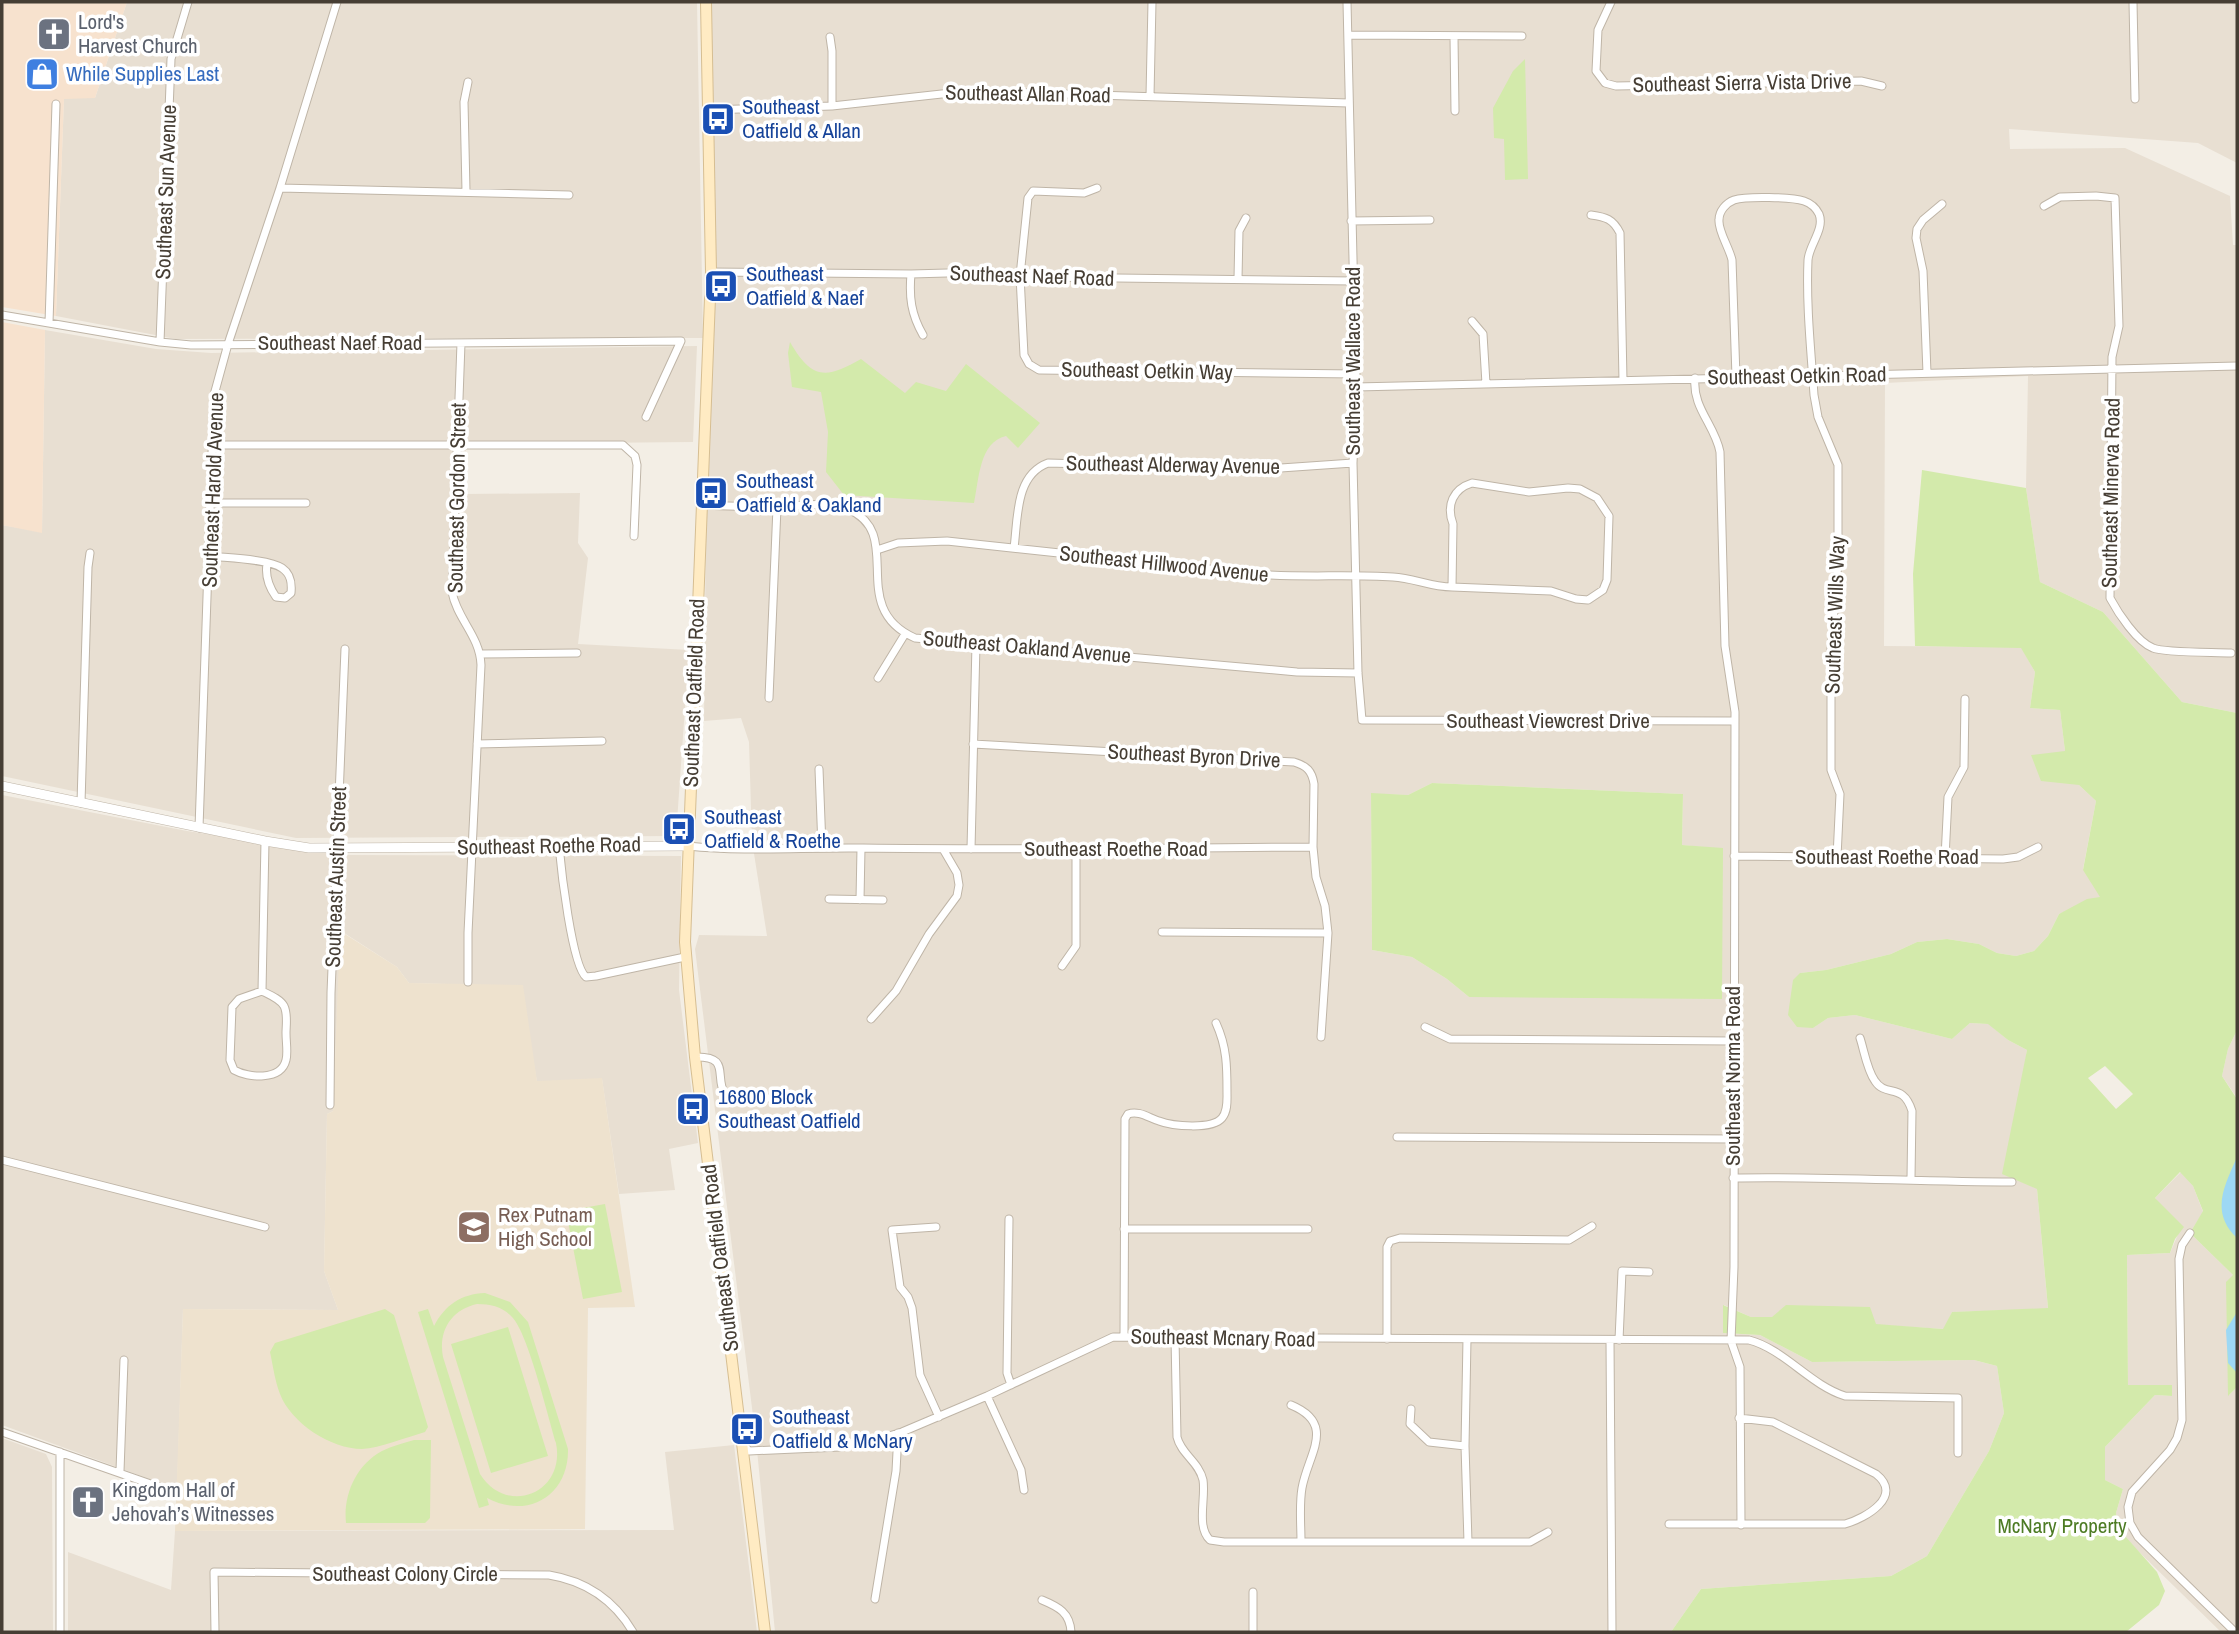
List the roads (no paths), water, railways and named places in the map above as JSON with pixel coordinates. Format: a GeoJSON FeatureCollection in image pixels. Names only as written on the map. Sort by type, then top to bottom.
{"type":"FeatureCollection","features":[{"type":"Feature","properties":{"kind":"main road","name":"Southeast Oatfield Road"},"geometry":{"type":"LineString","coordinates":[[706,2],[711,271],[685,957],[765,1632]]}},
{"type":"Feature","properties":{"kind":"street","name":"Southeast Sun Avenue"},"geometry":{"type":"LineString","coordinates":[[160,342],[171,59],[188,2]]}},
{"type":"Feature","properties":{"kind":"street","name":"Southeast Harold Avenue"},"geometry":{"type":"LineString","coordinates":[[199,828],[215,395],[228,344],[280,188],[337,2]]}},
{"type":"Feature","properties":{"kind":"street"},"geometry":{"type":"LineString","coordinates":[[1150,96],[1153,2]]}},
{"type":"Feature","properties":{"kind":"street","name":"Southeast Wallace Road"},"geometry":{"type":"LineString","coordinates":[[1347,2],[1356,374],[1353,463],[1355,577],[1362,720]]}},
{"type":"Feature","properties":{"kind":"street","name":"Southeast Sierra Vista Drive"},"geometry":{"type":"LineString","coordinates":[[1611,2],[1597,36],[1596,71],[1605,83],[1616,86],[1861,80],[1882,86]]}},
{"type":"Feature","properties":{"kind":"street"},"geometry":{"type":"LineString","coordinates":[[2133,2],[2135,99]]}},
{"type":"Feature","properties":{"kind":"street"},"geometry":{"type":"LineString","coordinates":[[1348,35],[1522,36]]}},
{"type":"Feature","properties":{"kind":"street"},"geometry":{"type":"LineString","coordinates":[[830,37],[832,106]]}},
{"type":"Feature","properties":{"kind":"street"},"geometry":{"type":"LineString","coordinates":[[1454,37],[1455,111]]}},
{"type":"Feature","properties":{"kind":"street"},"geometry":{"type":"LineString","coordinates":[[467,191],[464,102],[468,82]]}},
{"type":"Feature","properties":{"kind":"street","name":"Southeast Allan Road"},"geometry":{"type":"LineString","coordinates":[[708,110],[832,106],[955,91],[1348,103]]}},
{"type":"Feature","properties":{"kind":"street"},"geometry":{"type":"LineString","coordinates":[[49,323],[55,104]]}},
{"type":"Feature","properties":{"kind":"street"},"geometry":{"type":"LineString","coordinates":[[280,188],[569,195]]}},
{"type":"Feature","properties":{"kind":"street","name":"Southeast Oetkin Way"},"geometry":{"type":"LineString","coordinates":[[1097,188],[1084,193],[1033,191],[1028,198],[1020,276],[1024,355],[1029,364],[1039,370],[1356,374]]}},
{"type":"Feature","properties":{"kind":"street","name":"Southeast Minerva Road"},"geometry":{"type":"LineString","coordinates":[[2044,206],[2060,197],[2115,198],[2119,326],[2112,357],[2110,598],[2117,612],[2154,649],[2231,653]]}},
{"type":"Feature","properties":{"kind":"street","name":"Southeast Wills Way"},"geometry":{"type":"LineString","coordinates":[[1736,377],[1732,260],[1718,221],[1725,205],[1741,198],[1802,200],[1812,204],[1821,221],[1808,261],[1813,376],[1818,417],[1838,465],[1838,562],[1831,648],[1831,770],[1840,794],[1837,857]]}},
{"type":"Feature","properties":{"kind":"street"},"geometry":{"type":"LineString","coordinates":[[1927,373],[1923,271],[1916,238],[1917,229],[1923,220],[1942,204]]}},
{"type":"Feature","properties":{"kind":"street"},"geometry":{"type":"LineString","coordinates":[[1591,215],[1606,217],[1615,223],[1620,233],[1623,380]]}},
{"type":"Feature","properties":{"kind":"street"},"geometry":{"type":"LineString","coordinates":[[1238,279],[1239,231],[1246,218]]}},
{"type":"Feature","properties":{"kind":"street"},"geometry":{"type":"LineString","coordinates":[[1351,221],[1430,220]]}},
{"type":"Feature","properties":{"kind":"street","name":"Southeast Naef Road"},"geometry":{"type":"LineString","coordinates":[[711,271],[911,274],[983,272],[1020,276],[1353,281]]}},
{"type":"Feature","properties":{"kind":"street"},"geometry":{"type":"LineString","coordinates":[[911,274],[911,310],[923,335]]}},
{"type":"Feature","properties":{"kind":"street","name":"Southeast Naef Road"},"geometry":{"type":"LineString","coordinates":[[2,315],[160,342],[228,344],[681,341],[646,417]]}},
{"type":"Feature","properties":{"kind":"street"},"geometry":{"type":"LineString","coordinates":[[1472,321],[1483,334],[1486,384]]}},
{"type":"Feature","properties":{"kind":"street","name":"Southeast Gordon Street"},"geometry":{"type":"LineString","coordinates":[[461,343],[452,593],[481,654],[468,982]]}},
{"type":"Feature","properties":{"kind":"street","name":"Southeast Oetkin Road"},"geometry":{"type":"LineString","coordinates":[[1356,387],[2237,366]]}},
{"type":"Feature","properties":{"kind":"street","name":"Southeast Norma Road"},"geometry":{"type":"LineString","coordinates":[[1695,378],[1698,405],[1715,434],[1720,452],[1727,666],[1734,695],[1734,1267],[1731,1341],[1740,1367],[1741,1525]]}},
{"type":"Feature","properties":{"kind":"street"},"geometry":{"type":"LineString","coordinates":[[213,445],[623,445],[630,449],[637,465],[634,536]]}},
{"type":"Feature","properties":{"kind":"street","name":"Southeast Alderway Avenue"},"geometry":{"type":"LineString","coordinates":[[1014,548],[1022,490],[1034,470],[1048,463],[1266,469],[1353,463]]}},
{"type":"Feature","properties":{"kind":"street","name":"Southeast Hillwood Avenue"},"geometry":{"type":"LineString","coordinates":[[877,550],[893,544],[923,541],[1255,574],[1401,578],[1428,586],[1452,587],[1541,590],[1588,600],[1603,590],[1607,580],[1609,516],[1597,498],[1580,489],[1529,492],[1485,484],[1472,483],[1464,486],[1451,501],[1452,587]]}},
{"type":"Feature","properties":{"kind":"street"},"geometry":{"type":"LineString","coordinates":[[212,503],[306,503]]}},
{"type":"Feature","properties":{"kind":"street","name":"Southeast Oakland Avenue"},"geometry":{"type":"LineString","coordinates":[[702,505],[832,505],[849,509],[869,526],[877,550],[877,589],[880,603],[890,621],[905,634],[924,640],[1297,672],[1358,673]]}},
{"type":"Feature","properties":{"kind":"street"},"geometry":{"type":"LineString","coordinates":[[769,698],[777,507]]}},
{"type":"Feature","properties":{"kind":"street"},"geometry":{"type":"LineString","coordinates":[[80,803],[90,553]]}},
{"type":"Feature","properties":{"kind":"street"},"geometry":{"type":"LineString","coordinates":[[209,556],[252,560],[267,564],[284,569],[292,581],[291,593],[285,598],[276,597],[271,589],[265,573],[267,564]]}},
{"type":"Feature","properties":{"kind":"street"},"geometry":{"type":"LineString","coordinates":[[878,678],[905,634]]}},
{"type":"Feature","properties":{"kind":"street"},"geometry":{"type":"LineString","coordinates":[[971,849],[976,644]]}},
{"type":"Feature","properties":{"kind":"street","name":"Southeast Austin Street"},"geometry":{"type":"LineString","coordinates":[[330,1105],[332,980],[345,649]]}},
{"type":"Feature","properties":{"kind":"street"},"geometry":{"type":"LineString","coordinates":[[481,654],[577,653]]}},
{"type":"Feature","properties":{"kind":"street"},"geometry":{"type":"LineString","coordinates":[[1945,858],[1948,797],[1964,767],[1965,699]]}},
{"type":"Feature","properties":{"kind":"street","name":"Southeast Viewcrest Drive"},"geometry":{"type":"LineString","coordinates":[[1362,720],[1734,721]]}},
{"type":"Feature","properties":{"kind":"street"},"geometry":{"type":"LineString","coordinates":[[477,744],[602,741]]}},
{"type":"Feature","properties":{"kind":"street","name":"Southeast Byron Drive"},"geometry":{"type":"LineString","coordinates":[[973,744],[1294,762],[1305,765],[1312,774],[1314,784],[1313,847],[1316,877],[1325,906],[1328,933],[1321,1037]]}},
{"type":"Feature","properties":{"kind":"street"},"geometry":{"type":"LineString","coordinates":[[820,769],[822,847]]}},
{"type":"Feature","properties":{"kind":"street","name":"Southeast Roethe Road"},"geometry":{"type":"LineString","coordinates":[[2,786],[199,828],[309,848],[688,846],[724,849],[822,847],[1076,850],[1313,847]]}},
{"type":"Feature","properties":{"kind":"street"},"geometry":{"type":"LineString","coordinates":[[262,991],[265,841]]}},
{"type":"Feature","properties":{"kind":"street"},"geometry":{"type":"LineString","coordinates":[[559,846],[573,941],[581,973],[586,977],[596,976],[685,957]]}},
{"type":"Feature","properties":{"kind":"street","name":"Southeast Roethe Road"},"geometry":{"type":"LineString","coordinates":[[1734,856],[2018,858],[2038,847]]}},
{"type":"Feature","properties":{"kind":"street"},"geometry":{"type":"LineString","coordinates":[[860,900],[861,848]]}},
{"type":"Feature","properties":{"kind":"street"},"geometry":{"type":"LineString","coordinates":[[871,1019],[896,991],[929,934],[957,896],[957,873],[943,849]]}},
{"type":"Feature","properties":{"kind":"street"},"geometry":{"type":"LineString","coordinates":[[1062,966],[1076,946],[1076,850]]}},
{"type":"Feature","properties":{"kind":"street"},"geometry":{"type":"LineString","coordinates":[[829,899],[883,900]]}},
{"type":"Feature","properties":{"kind":"street"},"geometry":{"type":"LineString","coordinates":[[1162,933],[1328,933]]}},
{"type":"Feature","properties":{"kind":"street"},"geometry":{"type":"LineString","coordinates":[[262,991],[284,1004],[287,1060],[276,1073],[242,1074],[234,1070],[230,1060],[232,1007],[239,999],[262,991]]}},
{"type":"Feature","properties":{"kind":"street"},"geometry":{"type":"LineString","coordinates":[[1124,1337],[1124,1127],[1128,1114],[1134,1112],[1167,1123],[1188,1125],[1212,1124],[1224,1116],[1227,1103],[1227,1055],[1216,1023]]}},
{"type":"Feature","properties":{"kind":"street"},"geometry":{"type":"LineString","coordinates":[[1425,1027],[1450,1039],[1732,1041]]}},
{"type":"Feature","properties":{"kind":"street"},"geometry":{"type":"LineString","coordinates":[[1860,1038],[1875,1082],[1903,1094],[1909,1102],[1912,1111],[1911,1178]]}},
{"type":"Feature","properties":{"kind":"street"},"geometry":{"type":"LineString","coordinates":[[695,1058],[709,1057],[718,1064],[722,1090],[728,1098],[782,1098]]}},
{"type":"Feature","properties":{"kind":"street"},"geometry":{"type":"LineString","coordinates":[[1397,1137],[1734,1139]]}},
{"type":"Feature","properties":{"kind":"street"},"geometry":{"type":"LineString","coordinates":[[2,1160],[265,1227]]}},
{"type":"Feature","properties":{"kind":"street"},"geometry":{"type":"LineString","coordinates":[[1733,1178],[1911,1178],[1948,1182],[2012,1182]]}},
{"type":"Feature","properties":{"kind":"street"},"geometry":{"type":"LineString","coordinates":[[1009,1219],[1007,1373],[1011,1385]]}},
{"type":"Feature","properties":{"kind":"street"},"geometry":{"type":"LineString","coordinates":[[1387,1339],[1387,1247],[1390,1241],[1400,1238],[1569,1240],[1592,1226]]}},
{"type":"Feature","properties":{"kind":"street"},"geometry":{"type":"LineString","coordinates":[[936,1227],[892,1230],[900,1287],[912,1308],[920,1375],[939,1417]]}},
{"type":"Feature","properties":{"kind":"street"},"geometry":{"type":"LineString","coordinates":[[1125,1229],[1308,1229]]}},
{"type":"Feature","properties":{"kind":"street"},"geometry":{"type":"LineString","coordinates":[[2190,1233],[2182,1245],[2179,1259],[2182,1420],[2170,1450],[2132,1492],[2128,1515],[2138,1537],[2235,1632]]}},
{"type":"Feature","properties":{"kind":"street"},"geometry":{"type":"LineString","coordinates":[[1619,1340],[1622,1271],[1649,1272]]}},
{"type":"Feature","properties":{"kind":"street","name":"Southeast Mcnary Road"},"geometry":{"type":"LineString","coordinates":[[741,1443],[748,1451],[832,1447],[873,1441],[939,1417],[1104,1340],[1124,1337],[1610,1339],[1756,1342],[1829,1390],[1845,1396],[1958,1398],[1958,1453]]}},
{"type":"Feature","properties":{"kind":"street"},"geometry":{"type":"LineString","coordinates":[[1175,1338],[1177,1437],[1182,1450],[1196,1465],[1202,1477],[1205,1534],[1210,1540],[1530,1542],[1548,1532]]}},
{"type":"Feature","properties":{"kind":"street"},"geometry":{"type":"LineString","coordinates":[[1467,1339],[1465,1446],[1468,1542]]}},
{"type":"Feature","properties":{"kind":"street"},"geometry":{"type":"LineString","coordinates":[[1610,1339],[1612,1632]]}},
{"type":"Feature","properties":{"kind":"street"},"geometry":{"type":"LineString","coordinates":[[120,1471],[124,1360]]}},
{"type":"Feature","properties":{"kind":"street"},"geometry":{"type":"LineString","coordinates":[[987,1396],[1021,1470],[1024,1490]]}},
{"type":"Feature","properties":{"kind":"street"},"geometry":{"type":"LineString","coordinates":[[1290,1405],[1310,1416],[1316,1428],[1317,1445],[1302,1491],[1301,1542]]}},
{"type":"Feature","properties":{"kind":"street"},"geometry":{"type":"LineString","coordinates":[[1411,1409],[1410,1424],[1429,1442],[1465,1446]]}},
{"type":"Feature","properties":{"kind":"street"},"geometry":{"type":"LineString","coordinates":[[1669,1524],[1844,1524],[1857,1520],[1888,1493],[1885,1481],[1840,1455],[1773,1422],[1739,1418]]}},
{"type":"Feature","properties":{"kind":"street"},"geometry":{"type":"LineString","coordinates":[[2,1432],[120,1471],[165,1489]]}},
{"type":"Feature","properties":{"kind":"street"},"geometry":{"type":"LineString","coordinates":[[875,1599],[896,1471],[898,1433]]}},
{"type":"Feature","properties":{"kind":"street"},"geometry":{"type":"LineString","coordinates":[[60,1452],[60,1632]]}},
{"type":"Feature","properties":{"kind":"street","name":"Southeast Colony Circle"},"geometry":{"type":"LineString","coordinates":[[215,1632],[214,1572],[549,1575],[575,1581],[598,1593],[618,1611],[633,1632]]}},
{"type":"Feature","properties":{"kind":"street"},"geometry":{"type":"LineString","coordinates":[[1253,1592],[1253,1632]]}},
{"type":"Feature","properties":{"kind":"street"},"geometry":{"type":"LineString","coordinates":[[1042,1600],[1062,1610],[1070,1619],[1071,1632]]}},
{"type":"Feature","properties":{"kind":"water"},"geometry":{"type":"Polygon","coordinates":[[[2237,1157],[2237,1238],[2224,1219],[2222,1199],[2237,1157]]]}},
{"type":"Feature","properties":{"kind":"water"},"geometry":{"type":"Polygon","coordinates":[[[2237,1312],[2237,1373],[2228,1363],[2226,1330],[2237,1312]]]}},
{"type":"Feature","properties":{"kind":"place","name":"Lord's Harvest Church"},"geometry":{"type":"Point","coordinates":[54,34]}},
{"type":"Feature","properties":{"kind":"place","name":"While Supplies Last"},"geometry":{"type":"Point","coordinates":[42,74]}},
{"type":"Feature","properties":{"kind":"place","name":"Southeast Oatfield & Allan"},"geometry":{"type":"Point","coordinates":[718,119]}},
{"type":"Feature","properties":{"kind":"place","name":"Southeast Oatfield & Naef"},"geometry":{"type":"Point","coordinates":[721,286]}},
{"type":"Feature","properties":{"kind":"place","name":"Southeast Oatfield & Oakland"},"geometry":{"type":"Point","coordinates":[711,493]}},
{"type":"Feature","properties":{"kind":"place","name":"Southeast Oatfield & Roethe"},"geometry":{"type":"Point","coordinates":[679,829]}},
{"type":"Feature","properties":{"kind":"place","name":"16800 Block Southeast Oatfield"},"geometry":{"type":"Point","coordinates":[693,1109]}},
{"type":"Feature","properties":{"kind":"place","name":"Rex Putnam High School"},"geometry":{"type":"Point","coordinates":[474,1227]}},
{"type":"Feature","properties":{"kind":"place","name":"Southeast Oatfield & McNary"},"geometry":{"type":"Point","coordinates":[747,1429]}},
{"type":"Feature","properties":{"kind":"place","name":"Kingdom Hall of Jehovah’s Witnesses"},"geometry":{"type":"Point","coordinates":[88,1502]}},
{"type":"Feature","properties":{"kind":"park label","name":"McNary Property"},"geometry":{"type":"Point","coordinates":[2062,1526]}}]}
